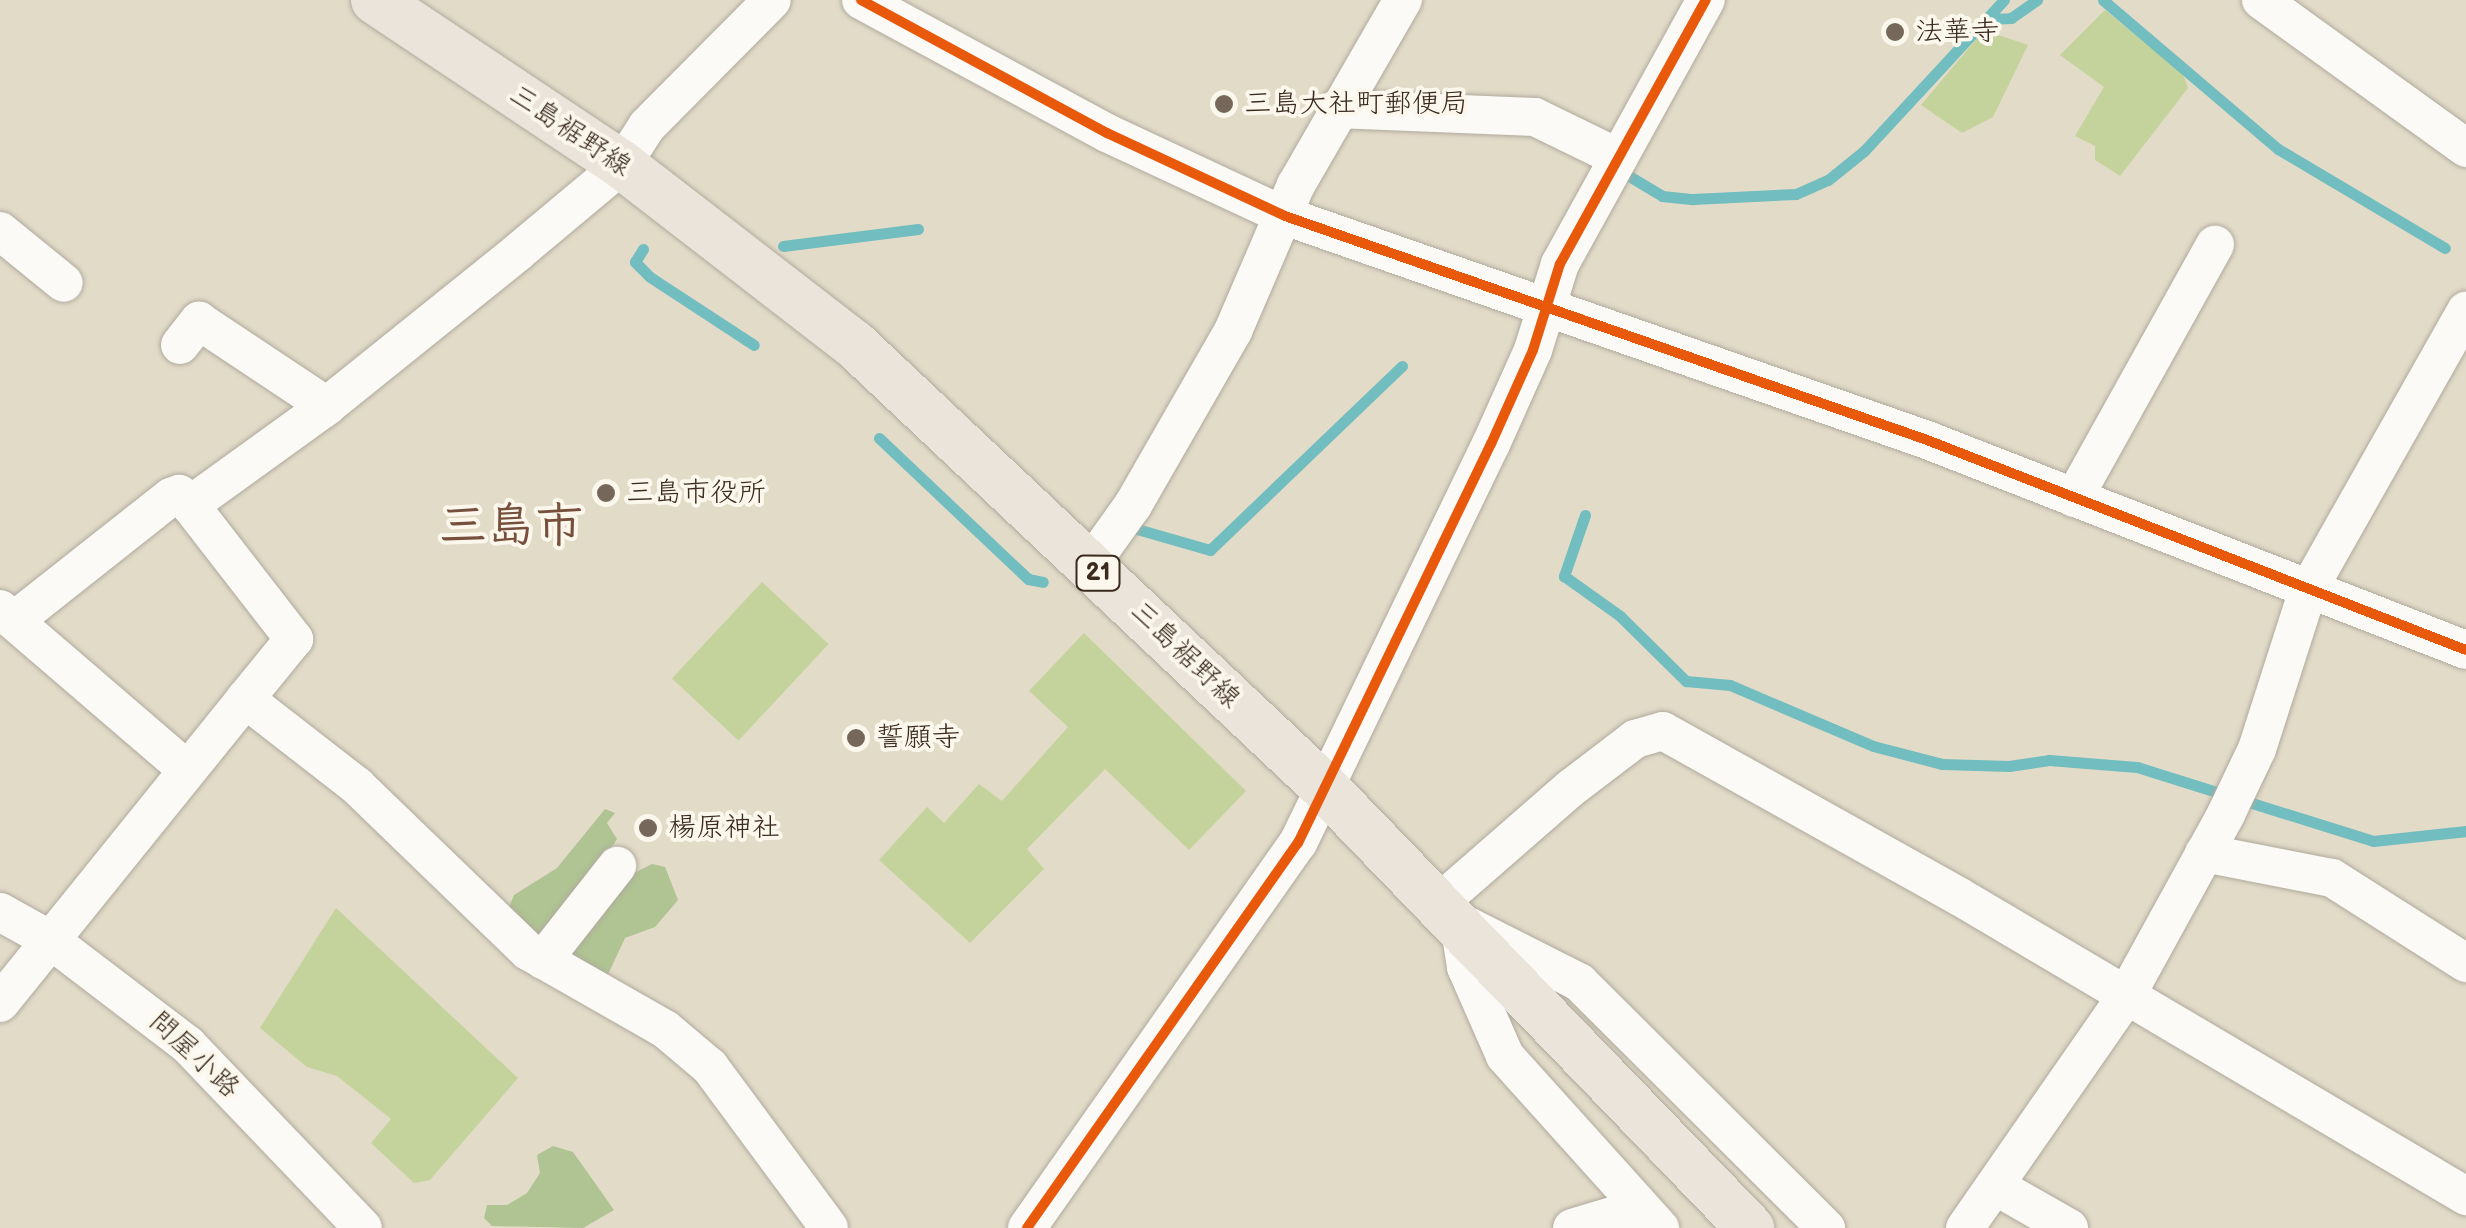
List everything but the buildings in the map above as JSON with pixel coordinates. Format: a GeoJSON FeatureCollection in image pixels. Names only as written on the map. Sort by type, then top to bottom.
{"type":"FeatureCollection","features":[{"type":"Feature","properties":{"kind":"main road","name":"三島裾野線"},"geometry":{"type":"LineString","coordinates":[[375,0],[622,164],[854,344],[1323,786],[1750,1228]]}},
{"type":"Feature","properties":{"kind":"street"},"geometry":{"type":"LineString","coordinates":[[190,505],[327,406],[622,164],[648,126],[772,0]]}},
{"type":"Feature","properties":{"kind":"street"},"geometry":{"type":"LineString","coordinates":[[861,0],[1090,125],[1285,216],[2074,498],[2466,650]]}},
{"type":"Feature","properties":{"kind":"street"},"geometry":{"type":"LineString","coordinates":[[1090,564],[1133,506],[1233,331],[1336,109],[1403,0]]}},
{"type":"Feature","properties":{"kind":"street"},"geometry":{"type":"LineString","coordinates":[[1027,1228],[1298,843],[1491,444],[1533,350],[1542,308],[1706,0]]}},
{"type":"Feature","properties":{"kind":"street"},"geometry":{"type":"LineString","coordinates":[[2261,0],[2466,148]]}},
{"type":"Feature","properties":{"kind":"street"},"geometry":{"type":"LineString","coordinates":[[1336,109],[1535,117],[1619,158]]}},
{"type":"Feature","properties":{"kind":"street"},"geometry":{"type":"LineString","coordinates":[[0,231],[64,283]]}},
{"type":"Feature","properties":{"kind":"street"},"geometry":{"type":"LineString","coordinates":[[2074,498],[2215,244]]}},
{"type":"Feature","properties":{"kind":"street"},"geometry":{"type":"LineString","coordinates":[[1965,1228],[1998,1186],[2124,998],[2204,853],[2256,749],[2308,590],[2466,311]]}},
{"type":"Feature","properties":{"kind":"street"},"geometry":{"type":"LineString","coordinates":[[180,346],[198,322],[327,406]]}},
{"type":"Feature","properties":{"kind":"street"},"geometry":{"type":"LineString","coordinates":[[0,1003],[184,767],[294,639],[178,494],[8,614],[184,767]]}},
{"type":"Feature","properties":{"kind":"street"},"geometry":{"type":"LineString","coordinates":[[244,699],[357,786],[543,960],[664,1029],[710,1067],[829,1228]]}},
{"type":"Feature","properties":{"kind":"street"},"geometry":{"type":"LineString","coordinates":[[1449,913],[1587,776],[1635,739],[1662,731],[1960,897],[2124,998],[2466,1196]]}},
{"type":"Feature","properties":{"kind":"street"},"geometry":{"type":"LineString","coordinates":[[2204,853],[2332,878],[2466,963]]}},
{"type":"Feature","properties":{"kind":"street"},"geometry":{"type":"LineString","coordinates":[[543,960],[617,866]]}},
{"type":"Feature","properties":{"kind":"street","name":"問屋小路"},"geometry":{"type":"LineString","coordinates":[[0,912],[49,939],[188,1045],[363,1228]]}},
{"type":"Feature","properties":{"kind":"street"},"geometry":{"type":"LineString","coordinates":[[1449,913],[1466,967],[1505,1056],[1650,1218]]}},
{"type":"Feature","properties":{"kind":"street"},"geometry":{"type":"LineString","coordinates":[[1449,913],[1579,982],[1826,1228]]}},
{"type":"Feature","properties":{"kind":"street"},"geometry":{"type":"LineString","coordinates":[[1998,1186],[2068,1228]]}},
{"type":"Feature","properties":{"kind":"street"},"geometry":{"type":"LineString","coordinates":[[1572,1228],[1650,1218]]}},
{"type":"Feature","properties":{"kind":"green space"},"geometry":{"type":"Polygon","coordinates":[[[2105,10],[2183,74],[2188,88],[2120,176],[2095,160],[2095,146],[2075,136],[2104,87],[2060,55],[2105,10]]]}},
{"type":"Feature","properties":{"kind":"green space"},"geometry":{"type":"Polygon","coordinates":[[[1984,30],[2028,45],[1993,117],[1962,133],[1921,105],[1984,30]]]}},
{"type":"Feature","properties":{"kind":"green space"},"geometry":{"type":"Polygon","coordinates":[[[762,582],[829,644],[739,741],[672,679],[762,582]]]}},
{"type":"Feature","properties":{"kind":"green space"},"geometry":{"type":"Polygon","coordinates":[[[1084,633],[1246,791],[1189,850],[1105,769],[1027,849],[1044,869],[970,943],[879,860],[927,807],[944,823],[979,784],[1002,801],[1068,727],[1029,691],[1084,633]]]}},
{"type":"Feature","properties":{"kind":"green space"},"geometry":{"type":"Polygon","coordinates":[[[605,809],[615,813],[607,823],[617,839],[607,855],[626,877],[652,864],[665,867],[678,900],[655,927],[625,938],[604,983],[514,925],[509,907],[514,895],[557,868],[605,809]]]}},
{"type":"Feature","properties":{"kind":"green space"},"geometry":{"type":"Polygon","coordinates":[[[336,908],[518,1078],[430,1180],[414,1183],[371,1143],[391,1119],[337,1076],[307,1067],[260,1028],[336,908]]]}},
{"type":"Feature","properties":{"kind":"green space"},"geometry":{"type":"Polygon","coordinates":[[[553,1146],[573,1152],[614,1210],[583,1228],[492,1226],[484,1218],[487,1205],[507,1205],[527,1193],[540,1173],[537,1155],[553,1146]]]}},
{"type":"Feature","properties":{"kind":"waterway"},"geometry":{"type":"LineString","coordinates":[[1629,176],[1662,196],[1693,199],[1796,194],[1828,180],[1864,151],[2004,0]]}},
{"type":"Feature","properties":{"kind":"waterway"},"geometry":{"type":"LineString","coordinates":[[1986,19],[2011,18],[2037,0]]}},
{"type":"Feature","properties":{"kind":"waterway"},"geometry":{"type":"LineString","coordinates":[[2103,0],[2278,149],[2445,248]]}},
{"type":"Feature","properties":{"kind":"waterway"},"geometry":{"type":"LineString","coordinates":[[783,246],[918,229]]}},
{"type":"Feature","properties":{"kind":"waterway"},"geometry":{"type":"LineString","coordinates":[[643,249],[635,262],[650,277],[754,345]]}},
{"type":"Feature","properties":{"kind":"waterway"},"geometry":{"type":"LineString","coordinates":[[1137,529],[1210,550],[1402,366]]}},
{"type":"Feature","properties":{"kind":"waterway"},"geometry":{"type":"LineString","coordinates":[[879,438],[1028,579],[1043,582]]}},
{"type":"Feature","properties":{"kind":"waterway"},"geometry":{"type":"LineString","coordinates":[[1585,515],[1564,576],[1620,616],[1686,681],[1730,685],[1873,746],[1942,764],[2009,766],[2049,760],[2137,767],[2373,841],[2466,831]]}},
{"type":"Feature","properties":{"kind":"cycle path"},"geometry":{"type":"LineString","coordinates":[[861,0],[1107,133],[1285,216],[1927,440],[2466,650]]}},
{"type":"Feature","properties":{"kind":"cycle path"},"geometry":{"type":"LineString","coordinates":[[1027,1228],[1298,843],[1491,444],[1533,350],[1560,264],[1706,0]]}},
{"type":"Feature","properties":{"kind":"place","name":"法華寺"},"geometry":{"type":"Point","coordinates":[1895,32]}},
{"type":"Feature","properties":{"kind":"place","name":"三島大社町郵便局"},"geometry":{"type":"Point","coordinates":[1224,104]}},
{"type":"Feature","properties":{"kind":"place","name":"三島市役所"},"geometry":{"type":"Point","coordinates":[606,493]}},
{"type":"Feature","properties":{"kind":"place","name":"誓願寺"},"geometry":{"type":"Point","coordinates":[856,738]}},
{"type":"Feature","properties":{"kind":"place","name":"楊原神社"},"geometry":{"type":"Point","coordinates":[648,828]}},
{"type":"Feature","properties":{"kind":"district","name":"三島市"},"geometry":{"type":"Point","coordinates":[511,527]}}]}
